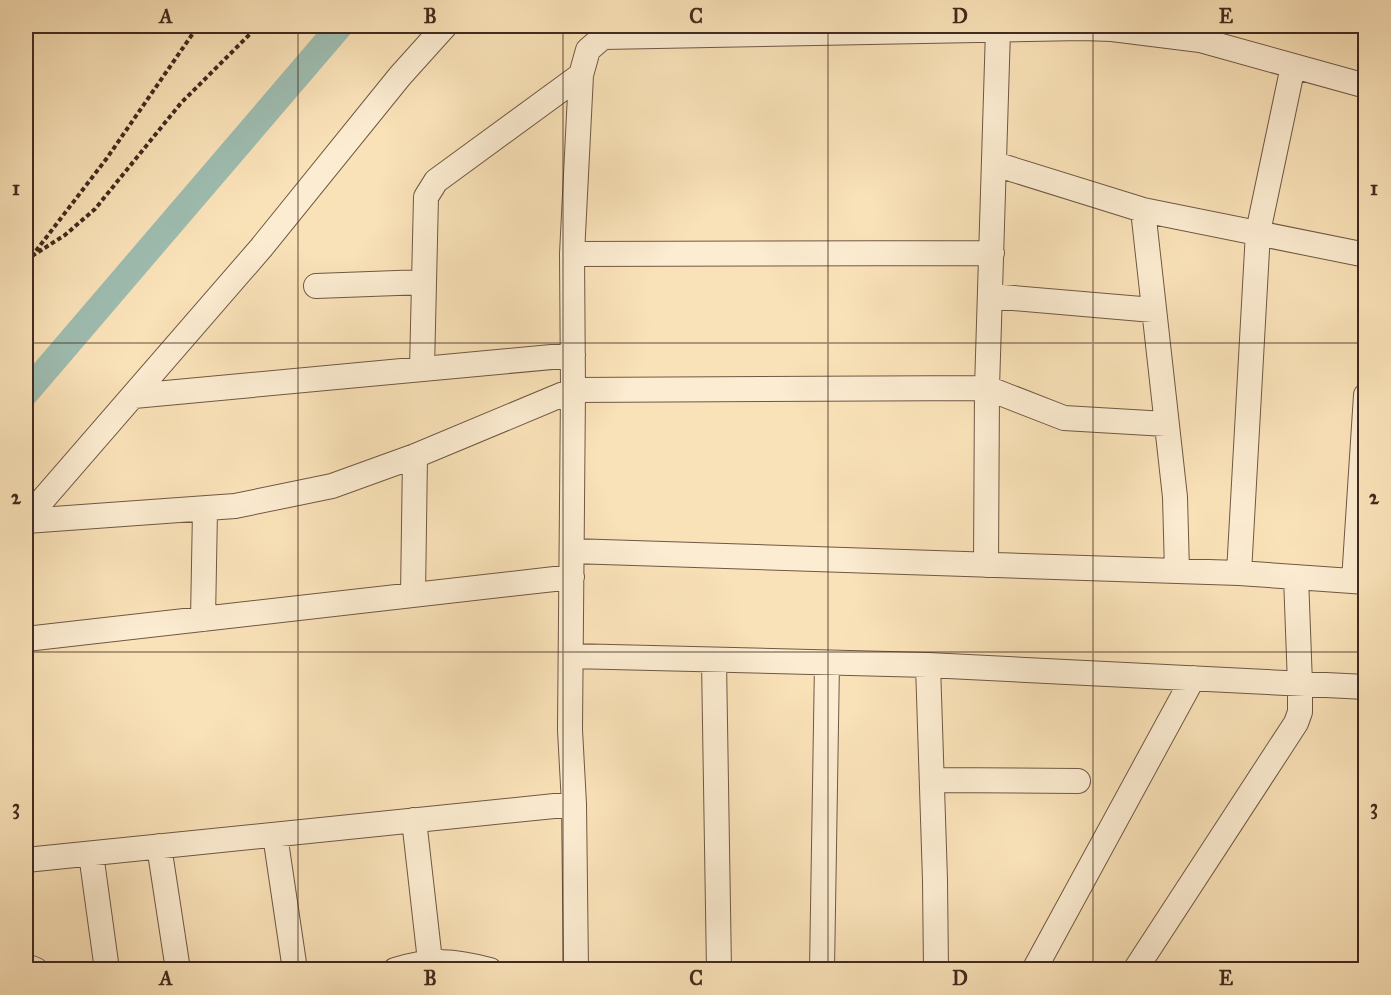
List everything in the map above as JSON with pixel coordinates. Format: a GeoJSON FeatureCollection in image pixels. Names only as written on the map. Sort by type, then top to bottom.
{"type":"FeatureCollection","features":[{"type":"Feature","properties":{"kind":"street"},"geometry":{"type":"LineString","coordinates":[[26,520],[261,248],[400,76],[445,26]]}},
{"type":"Feature","properties":{"kind":"street"},"geometry":{"type":"LineString","coordinates":[[576,969],[574,804],[570,730],[572,254],[581,75],[588,50],[602,31],[998,30],[1082,27],[1112,29],[1200,40],[1365,86]]}},
{"type":"Feature","properties":{"kind":"street"},"geometry":{"type":"LineString","coordinates":[[986,565],[987,388],[998,30]]}},
{"type":"Feature","properties":{"kind":"street"},"geometry":{"type":"LineString","coordinates":[[1239,573],[1258,232],[1293,66]]}},
{"type":"Feature","properties":{"kind":"street"},"geometry":{"type":"LineString","coordinates":[[422,369],[424,205],[430,189],[436,181],[581,75]]}},
{"type":"Feature","properties":{"kind":"street"},"geometry":{"type":"LineString","coordinates":[[995,164],[1143,210],[1365,255]]}},
{"type":"Feature","properties":{"kind":"street"},"geometry":{"type":"LineString","coordinates":[[1143,210],[1175,496],[1177,571]]}},
{"type":"Feature","properties":{"kind":"street"},"geometry":{"type":"LineString","coordinates":[[572,254],[992,253]]}},
{"type":"Feature","properties":{"kind":"street"},"geometry":{"type":"LineString","coordinates":[[316,286],[424,282]]}},
{"type":"Feature","properties":{"kind":"street"},"geometry":{"type":"LineString","coordinates":[[990,296],[1154,310]]}},
{"type":"Feature","properties":{"kind":"street"},"geometry":{"type":"LineString","coordinates":[[134,396],[573,355]]}},
{"type":"Feature","properties":{"kind":"street"},"geometry":{"type":"LineString","coordinates":[[26,520],[206,510],[261,502],[332,486],[415,456],[573,390],[987,388],[1064,418],[1166,424]]}},
{"type":"Feature","properties":{"kind":"street"},"geometry":{"type":"LineString","coordinates":[[572,551],[1239,573],[1360,582],[1365,395]]}},
{"type":"Feature","properties":{"kind":"street"},"geometry":{"type":"LineString","coordinates":[[413,595],[415,456]]}},
{"type":"Feature","properties":{"kind":"street"},"geometry":{"type":"LineString","coordinates":[[202,619],[206,510]]}},
{"type":"Feature","properties":{"kind":"street"},"geometry":{"type":"LineString","coordinates":[[26,639],[572,577]]}},
{"type":"Feature","properties":{"kind":"street"},"geometry":{"type":"LineString","coordinates":[[1135,969],[1296,723],[1300,712],[1300,684],[1296,577]]}},
{"type":"Feature","properties":{"kind":"street"},"geometry":{"type":"LineString","coordinates":[[571,656],[928,665],[1365,687]]}},
{"type":"Feature","properties":{"kind":"street"},"geometry":{"type":"LineString","coordinates":[[714,661],[719,969]]}},
{"type":"Feature","properties":{"kind":"street"},"geometry":{"type":"LineString","coordinates":[[822,969],[827,663]]}},
{"type":"Feature","properties":{"kind":"street"},"geometry":{"type":"LineString","coordinates":[[928,665],[936,880],[936,969]]}},
{"type":"Feature","properties":{"kind":"street"},"geometry":{"type":"LineString","coordinates":[[1034,969],[1193,678]]}},
{"type":"Feature","properties":{"kind":"street"},"geometry":{"type":"LineString","coordinates":[[932,780],[1078,781]]}},
{"type":"Feature","properties":{"kind":"street"},"geometry":{"type":"LineString","coordinates":[[26,860],[574,804]]}},
{"type":"Feature","properties":{"kind":"street"},"geometry":{"type":"LineString","coordinates":[[414,820],[430,961]]}},
{"type":"Feature","properties":{"kind":"street"},"geometry":{"type":"LineString","coordinates":[[275,835],[295,969]]}},
{"type":"Feature","properties":{"kind":"street"},"geometry":{"type":"LineString","coordinates":[[159,846],[178,969]]}},
{"type":"Feature","properties":{"kind":"street"},"geometry":{"type":"LineString","coordinates":[[91,854],[107,969]]}},
{"type":"Feature","properties":{"kind":"street"},"geometry":{"type":"LineString","coordinates":[[395,969],[430,961],[490,969]]}},
{"type":"Feature","properties":{"kind":"street"},"geometry":{"type":"LineString","coordinates":[[26,966],[36,969]]}},
{"type":"Feature","properties":{"kind":"path"},"geometry":{"type":"LineString","coordinates":[[26,262],[107,158],[198,26]]}},
{"type":"Feature","properties":{"kind":"path"},"geometry":{"type":"LineString","coordinates":[[32,256],[65,235],[95,209],[181,104],[258,26]]}},
{"type":"Feature","properties":{"kind":"waterway"},"geometry":{"type":"LineString","coordinates":[[26,393],[340,26]]}}]}
